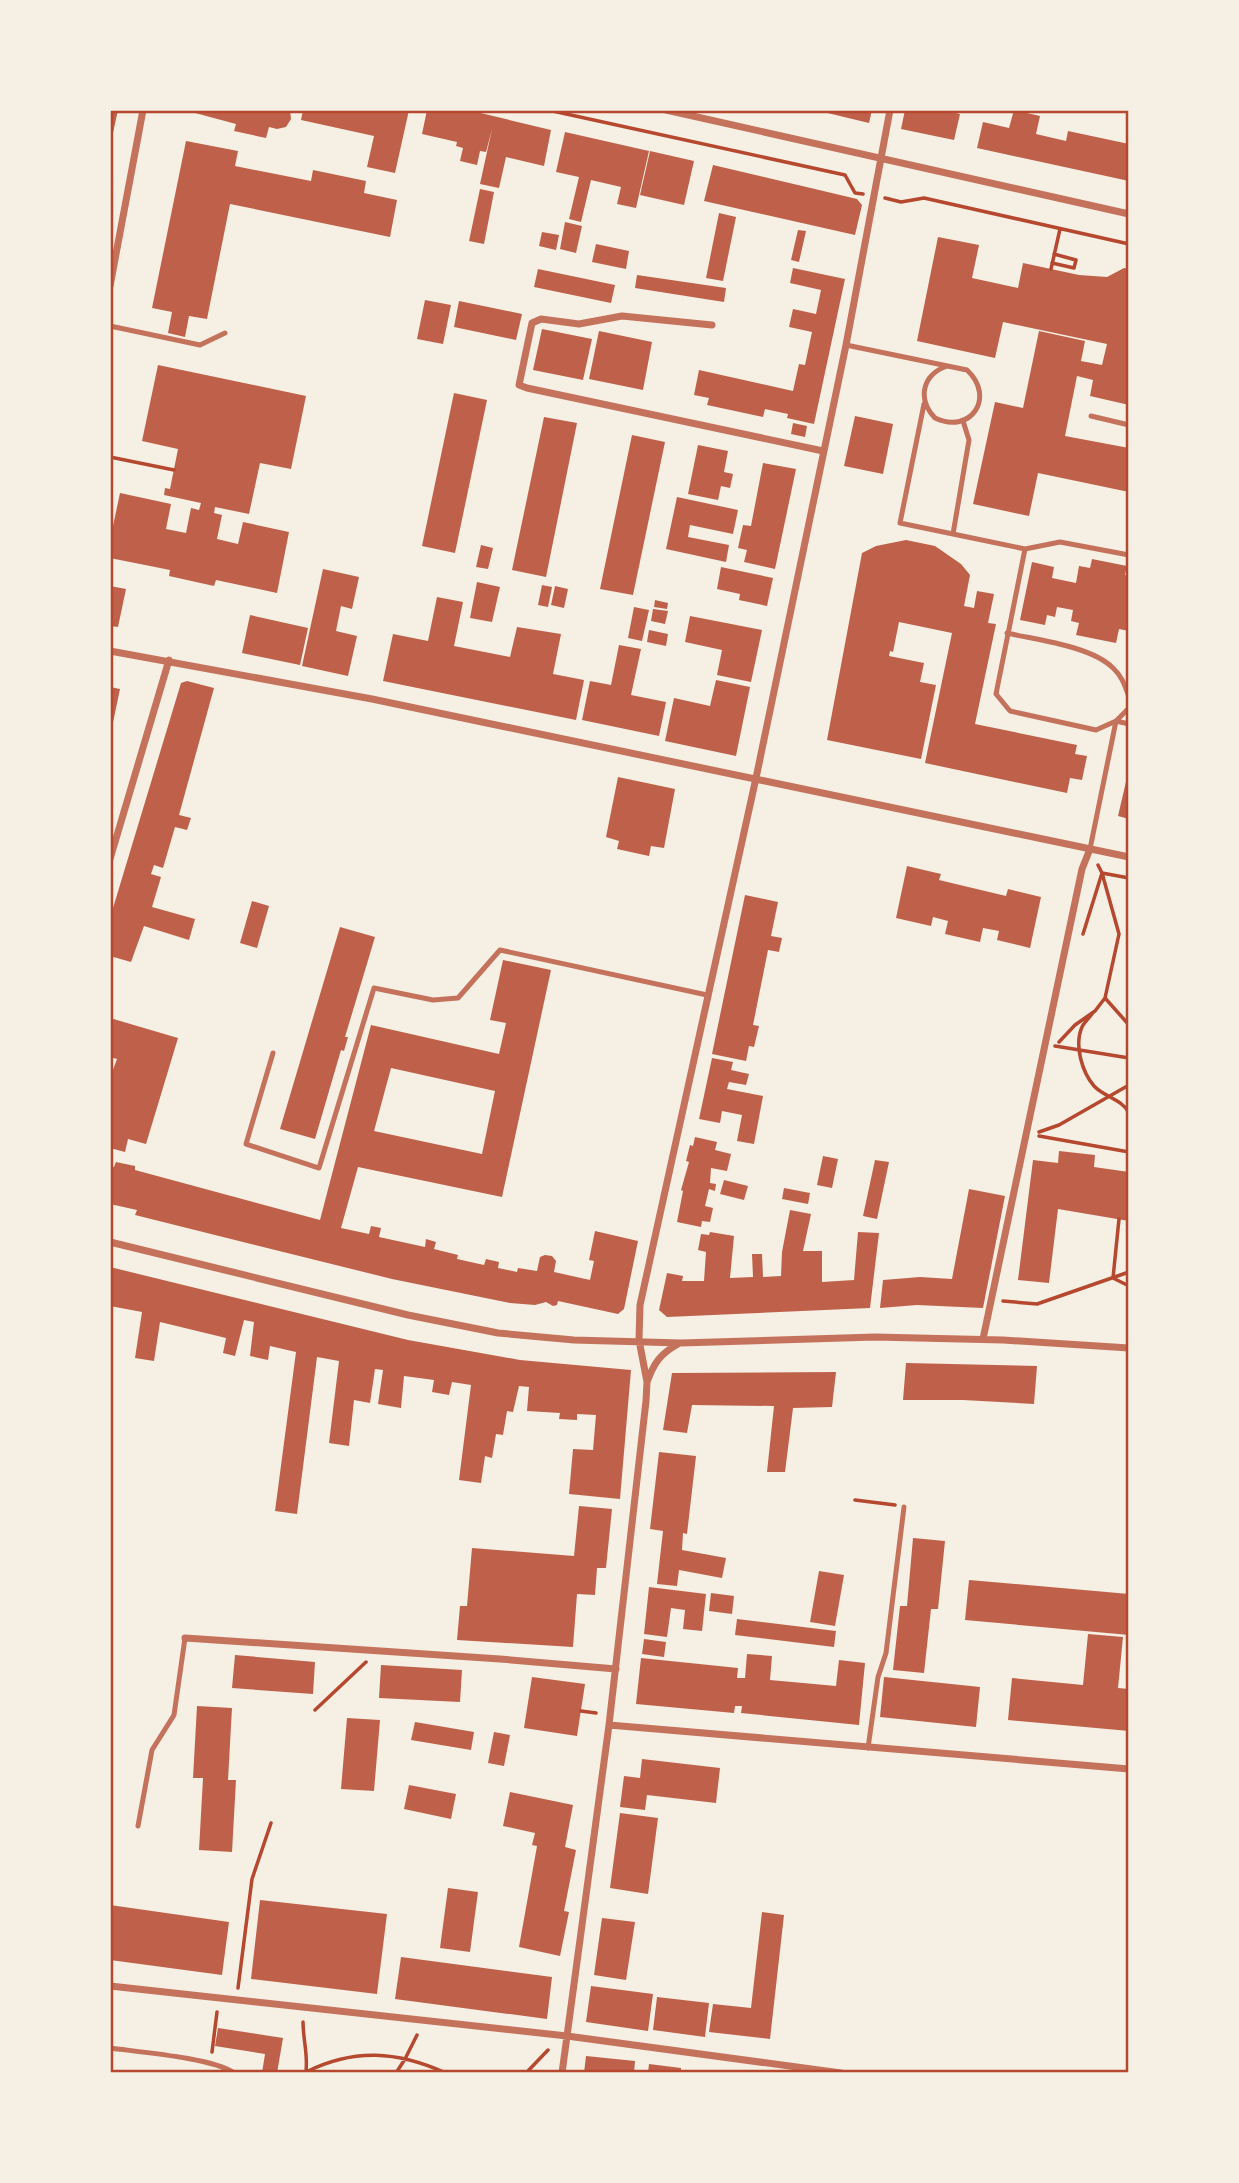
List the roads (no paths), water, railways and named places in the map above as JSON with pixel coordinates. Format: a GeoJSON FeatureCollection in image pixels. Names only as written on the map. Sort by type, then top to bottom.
{"type":"FeatureCollection","features":[{"type":"Feature","properties":{"kind":"street"},"geometry":{"type":"LineString","coordinates":[[110,286],[143,110]]}},
{"type":"Feature","properties":{"kind":"street"},"geometry":{"type":"LineString","coordinates":[[667,110],[1129,214]]}},
{"type":"Feature","properties":{"kind":"street"},"geometry":{"type":"LineString","coordinates":[[647,1382],[639,1340],[640,1306],[756,778],[846,345],[890,110]]}},
{"type":"Feature","properties":{"kind":"street"},"geometry":{"type":"LineString","coordinates":[[712,325],[622,316],[579,324],[541,319],[532,323],[519,385],[823,452]]}},
{"type":"Feature","properties":{"kind":"street"},"geometry":{"type":"LineString","coordinates":[[110,651],[169,660],[756,778],[1129,857]]}},
{"type":"Feature","properties":{"kind":"street"},"geometry":{"type":"LineString","coordinates":[[110,859],[169,660]]}},
{"type":"Feature","properties":{"kind":"street"},"geometry":{"type":"LineString","coordinates":[[983,1339],[1082,869],[1090,849]]}},
{"type":"Feature","properties":{"kind":"street"},"geometry":{"type":"LineString","coordinates":[[110,1242],[395,1312],[498,1332],[574,1340],[681,1343],[875,1337],[983,1339],[1129,1348]]}},
{"type":"Feature","properties":{"kind":"street"},"geometry":{"type":"LineString","coordinates":[[562,2073],[616,1669],[647,1382],[653,1365],[663,1353],[681,1343]]}},
{"type":"Feature","properties":{"kind":"street"},"geometry":{"type":"LineString","coordinates":[[185,1638],[616,1669]]}},
{"type":"Feature","properties":{"kind":"street"},"geometry":{"type":"LineString","coordinates":[[609,1725],[1129,1769]]}},
{"type":"Feature","properties":{"kind":"street"},"geometry":{"type":"LineString","coordinates":[[110,1986],[567,2036],[841,2073]]}},
{"type":"Feature","properties":{"kind":"lane"},"geometry":{"type":"LineString","coordinates":[[110,326],[200,345],[225,333]]}},
{"type":"Feature","properties":{"kind":"lane"},"geometry":{"type":"LineString","coordinates":[[846,345],[967,370],[975,377],[981,397],[972,415],[953,423],[935,418],[924,402]]}},
{"type":"Feature","properties":{"kind":"lane"},"geometry":{"type":"LineString","coordinates":[[947,366],[930,376],[923,393],[924,402],[901,523],[1025,549],[1060,541],[1129,555]]}},
{"type":"Feature","properties":{"kind":"lane"},"geometry":{"type":"LineString","coordinates":[[1091,416],[1129,425]]}},
{"type":"Feature","properties":{"kind":"lane"},"geometry":{"type":"LineString","coordinates":[[953,534],[969,440],[963,421]]}},
{"type":"Feature","properties":{"kind":"lane"},"geometry":{"type":"LineString","coordinates":[[1025,549],[996,694],[1010,711],[1096,730],[1116,721],[1129,708]]}},
{"type":"Feature","properties":{"kind":"lane"},"geometry":{"type":"LineString","coordinates":[[1007,633],[1088,652],[1112,666],[1123,680],[1129,697]]}},
{"type":"Feature","properties":{"kind":"lane"},"geometry":{"type":"LineString","coordinates":[[1116,721],[1129,724]]}},
{"type":"Feature","properties":{"kind":"lane"},"geometry":{"type":"LineString","coordinates":[[1090,849],[1116,721]]}},
{"type":"Feature","properties":{"kind":"lane"},"geometry":{"type":"LineString","coordinates":[[273,1053],[246,1144],[319,1168],[374,988],[433,1000],[457,999],[500,950],[707,995]]}},
{"type":"Feature","properties":{"kind":"lane"},"geometry":{"type":"LineString","coordinates":[[868,1748],[878,1677],[886,1653],[904,1507]]}},
{"type":"Feature","properties":{"kind":"lane"},"geometry":{"type":"LineString","coordinates":[[138,1826],[152,1751],[174,1715],[185,1638]]}},
{"type":"Feature","properties":{"kind":"lane"},"geometry":{"type":"LineString","coordinates":[[110,2048],[210,2063],[227,2067],[234,2073]]}}]}
